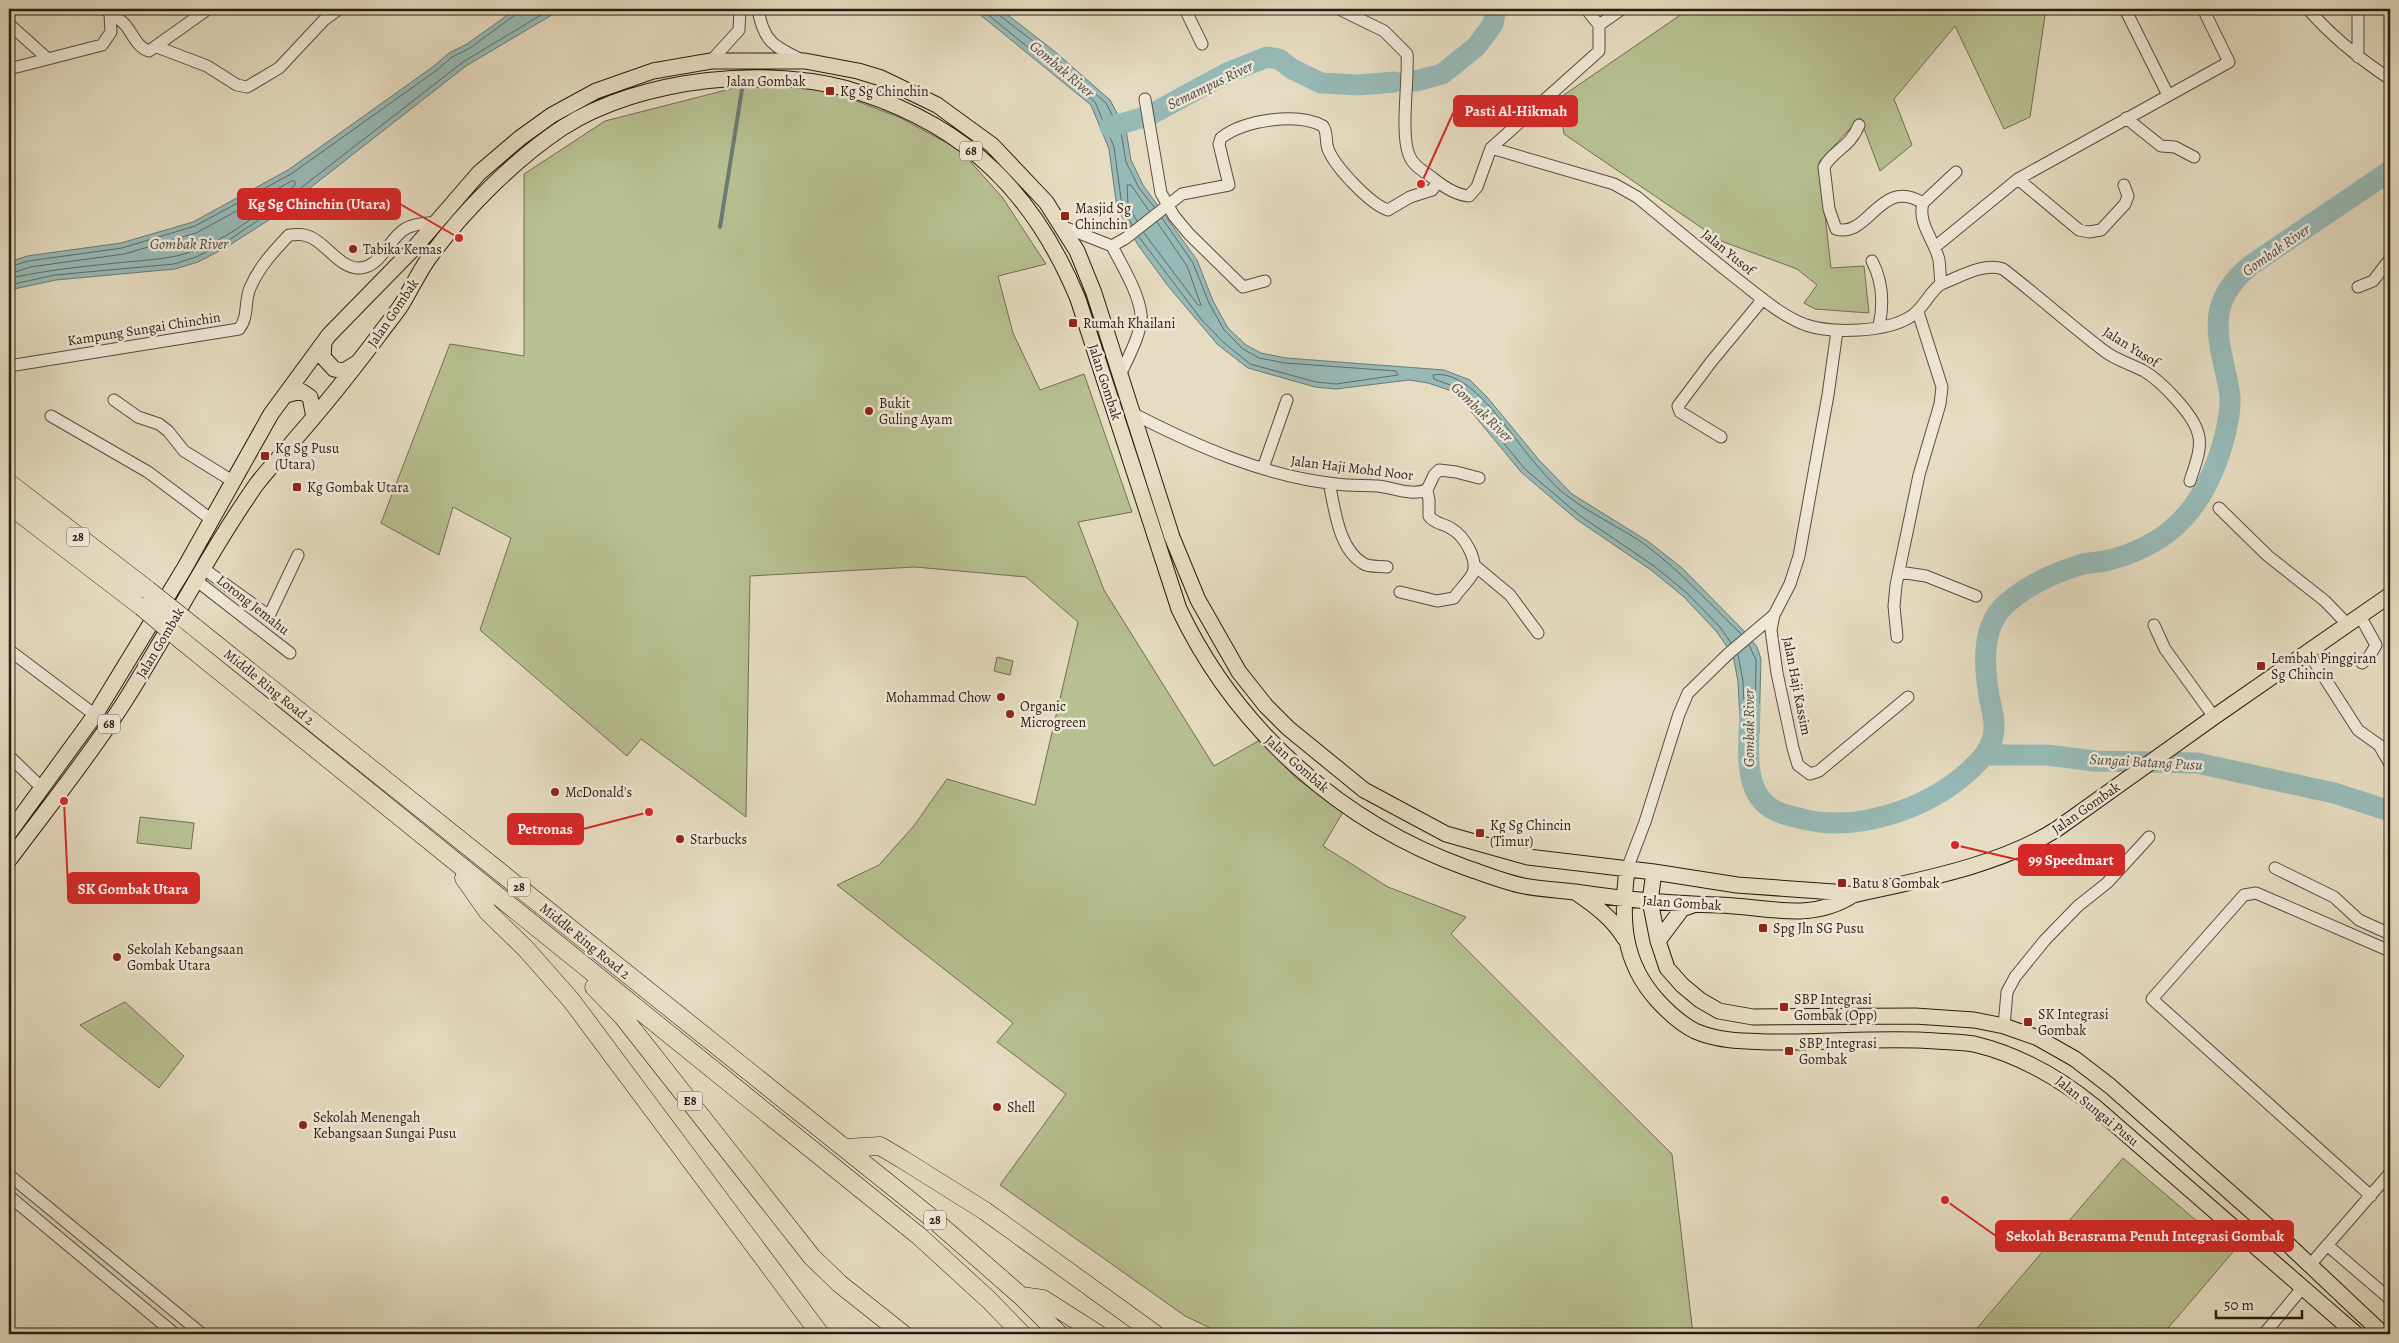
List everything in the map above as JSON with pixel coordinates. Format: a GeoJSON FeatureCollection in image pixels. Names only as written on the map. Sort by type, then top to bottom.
{"type":"FeatureCollection","features":[{"type":"Feature","properties":{"kind":"highway","name":"Middle Ring Road 2"},"geometry":{"type":"LineString","coordinates":[[9,483],[148,590],[933,1219],[1021,1296],[1059,1334]]}},
{"type":"Feature","properties":{"kind":"highway","name":"Middle Ring Road 2"},"geometry":{"type":"LineString","coordinates":[[9,505],[142,607],[918,1236],[989,1300],[1022,1334]]}},
{"type":"Feature","properties":{"kind":"highway"},"geometry":{"type":"LineString","coordinates":[[453,861],[488,912],[526,949],[571,1000],[820,1334]]}},
{"type":"Feature","properties":{"kind":"highway","name":"E8"},"geometry":{"type":"LineString","coordinates":[[532,925],[623,1017],[812,1257],[840,1284],[903,1334]]}},
{"type":"Feature","properties":{"kind":"highway"},"geometry":{"type":"LineString","coordinates":[[845,1148],[880,1146],[902,1159],[985,1211],[1156,1334]]}},
{"type":"Feature","properties":{"kind":"highway"},"geometry":{"type":"LineString","coordinates":[[1021,1296],[1043,1298],[1098,1334]]}},
{"type":"Feature","properties":{"kind":"main road","name":"Jalan Gombak"},"geometry":{"type":"LineString","coordinates":[[9,833],[95,715],[212,520],[271,414],[324,342],[415,248],[435,222],[479,173],[520,138],[552,115],[596,91],[653,71],[711,60],[805,61],[858,71],[881,78],[937,104],[992,145],[1046,202],[1064,227],[1094,293],[1172,537],[1198,600],[1239,672],[1266,706],[1288,728],[1364,790],[1446,834],[1528,857],[1654,872],[1737,885],[1853,895]]}},
{"type":"Feature","properties":{"kind":"main road","name":"Jalan Gombak"},"geometry":{"type":"LineString","coordinates":[[9,860],[122,706],[258,482],[358,362],[400,308],[429,258],[490,187],[563,128],[602,108],[662,88],[744,78],[792,78],[821,82],[888,102],[921,116],[952,135],[985,161],[1032,212],[1061,258],[1078,298],[1179,609],[1193,639],[1220,682],[1248,718],[1277,750],[1350,809],[1384,831],[1436,857],[1491,876],[1523,886],[1624,899],[1693,905],[1726,905],[1790,913],[1838,905],[1853,895],[1962,868],[2038,841],[2390,595]]}},
{"type":"Feature","properties":{"kind":"main road"},"geometry":{"type":"LineString","coordinates":[[324,342],[323,357],[334,369],[344,371],[358,362]]}},
{"type":"Feature","properties":{"kind":"main road"},"geometry":{"type":"LineString","coordinates":[[286,395],[301,391],[310,397],[314,417]]}},
{"type":"Feature","properties":{"kind":"main road","name":"Jalan Sungai Pusu"},"geometry":{"type":"LineString","coordinates":[[1626,869],[1624,899],[1625,939],[1638,976],[1668,1012],[1694,1030],[1718,1038],[1739,1042],[1915,1039],[1973,1044],[2028,1062],[2064,1082],[2094,1106],[2356,1334]]}},
{"type":"Feature","properties":{"kind":"main road","name":"Jalan Sungai Pusu"},"geometry":{"type":"LineString","coordinates":[[1654,872],[1650,901],[1658,942],[1667,968],[1682,985],[1719,1012],[1784,1018],[1915,1016],[1974,1020],[2004,1026],[2038,1038],[2075,1059],[2110,1086],[2310,1265],[2383,1334]]}},
{"type":"Feature","properties":{"kind":"main road"},"geometry":{"type":"LineString","coordinates":[[1574,892],[1616,924],[1625,939]]}},
{"type":"Feature","properties":{"kind":"main road"},"geometry":{"type":"LineString","coordinates":[[1658,942],[1682,909],[1693,905]]}},
{"type":"Feature","properties":{"kind":"street"},"geometry":{"type":"LineString","coordinates":[[108,12],[122,20],[142,49],[149,52],[171,33],[208,9]]}},
{"type":"Feature","properties":{"kind":"street"},"geometry":{"type":"LineString","coordinates":[[157,47],[207,66],[237,86],[247,87],[279,68],[324,20],[339,9]]}},
{"type":"Feature","properties":{"kind":"street"},"geometry":{"type":"LineString","coordinates":[[711,60],[739,30],[740,9]]}},
{"type":"Feature","properties":{"kind":"street"},"geometry":{"type":"LineString","coordinates":[[758,9],[766,38],[774,46],[805,61]]}},
{"type":"Feature","properties":{"kind":"street"},"geometry":{"type":"LineString","coordinates":[[1185,9],[1202,44]]}},
{"type":"Feature","properties":{"kind":"street"},"geometry":{"type":"LineString","coordinates":[[1339,9],[1384,31],[1407,54],[1406,95],[1409,154],[1415,165],[1438,182],[1461,195],[1469,196],[1477,187],[1491,148],[1599,51],[1599,25],[1586,9]]}},
{"type":"Feature","properties":{"kind":"street"},"geometry":{"type":"LineString","coordinates":[[1599,25],[1622,9]]}},
{"type":"Feature","properties":{"kind":"street"},"geometry":{"type":"LineString","coordinates":[[2125,9],[2168,96]]}},
{"type":"Feature","properties":{"kind":"street"},"geometry":{"type":"LineString","coordinates":[[1935,247],[2018,179],[2229,62],[2203,9]]}},
{"type":"Feature","properties":{"kind":"street"},"geometry":{"type":"LineString","coordinates":[[2308,9],[2322,25],[2358,57],[2390,79]]}},
{"type":"Feature","properties":{"kind":"street"},"geometry":{"type":"LineString","coordinates":[[2358,9],[2358,57]]}},
{"type":"Feature","properties":{"kind":"street"},"geometry":{"type":"LineString","coordinates":[[9,69],[102,45],[111,32],[108,12]]}},
{"type":"Feature","properties":{"kind":"street"},"geometry":{"type":"LineString","coordinates":[[9,24],[48,59]]}},
{"type":"Feature","properties":{"kind":"street"},"geometry":{"type":"LineString","coordinates":[[1146,103],[1156,178],[1166,205],[1189,234],[1243,287],[1265,281]]}},
{"type":"Feature","properties":{"kind":"street"},"geometry":{"type":"LineString","coordinates":[[1112,246],[1126,238],[1182,194],[1229,185],[1219,144],[1221,138],[1269,119],[1292,118],[1323,126],[1326,130],[1328,148],[1344,172],[1378,207],[1388,210],[1410,197],[1432,190],[1438,182]]}},
{"type":"Feature","properties":{"kind":"street"},"geometry":{"type":"LineString","coordinates":[[2126,118],[2161,146],[2175,147],[2194,157]]}},
{"type":"Feature","properties":{"kind":"street"},"geometry":{"type":"LineString","coordinates":[[1859,125],[1854,136],[1827,160],[1824,167],[1829,209],[1836,229],[1842,230],[1856,226],[1878,207],[1896,196],[1913,197],[1923,203]]}},
{"type":"Feature","properties":{"kind":"street","name":"Jalan Yusof"},"geometry":{"type":"LineString","coordinates":[[1491,148],[1614,184],[1637,196],[1763,299],[1806,325],[1837,331],[1895,324],[1918,312],[1934,289],[1941,284],[1986,266],[1995,266],[2003,269],[2046,302],[2105,352],[2145,372],[2163,387],[2190,417],[2198,433],[2199,447],[2190,481]]}},
{"type":"Feature","properties":{"kind":"street"},"geometry":{"type":"LineString","coordinates":[[1941,284],[1939,260],[1924,225],[1921,209],[1923,203],[1956,172]]}},
{"type":"Feature","properties":{"kind":"street"},"geometry":{"type":"LineString","coordinates":[[2018,179],[2079,230],[2090,232],[2101,230],[2125,204],[2128,196],[2124,185]]}},
{"type":"Feature","properties":{"kind":"street","name":"Kampung Sungai Chinchin"},"geometry":{"type":"LineString","coordinates":[[9,366],[240,329],[245,322],[249,290],[261,264],[288,235],[304,234],[314,239],[348,266],[358,268],[367,267],[379,258],[396,236],[405,229],[413,225],[435,222]]}},
{"type":"Feature","properties":{"kind":"street"},"geometry":{"type":"LineString","coordinates":[[1064,227],[1112,246],[1137,302],[1141,315],[1134,346],[1120,375]]}},
{"type":"Feature","properties":{"kind":"street"},"geometry":{"type":"LineString","coordinates":[[2358,287],[2372,281],[2390,259]]}},
{"type":"Feature","properties":{"kind":"street"},"geometry":{"type":"LineString","coordinates":[[1872,261],[1878,274],[1882,294],[1879,326]]}},
{"type":"Feature","properties":{"kind":"street"},"geometry":{"type":"LineString","coordinates":[[1721,436],[1680,412],[1678,406],[1711,362],[1763,299]]}},
{"type":"Feature","properties":{"kind":"street"},"geometry":{"type":"LineString","coordinates":[[1897,637],[1894,606],[1899,572],[1919,475],[1940,404],[1942,387],[1918,312]]}},
{"type":"Feature","properties":{"kind":"street","name":"Jalan Haji Kassim"},"geometry":{"type":"LineString","coordinates":[[1837,331],[1810,501],[1798,556],[1790,584],[1774,615],[1771,630],[1777,674],[1798,765],[1810,774],[1818,771],[1908,697]]}},
{"type":"Feature","properties":{"kind":"street"},"geometry":{"type":"LineString","coordinates":[[114,400],[138,416],[159,424],[168,431],[184,451],[234,482]]}},
{"type":"Feature","properties":{"kind":"street"},"geometry":{"type":"LineString","coordinates":[[1263,468],[1287,400]]}},
{"type":"Feature","properties":{"kind":"street","name":"Jalan Haji Mohd Noor"},"geometry":{"type":"LineString","coordinates":[[1132,413],[1199,446],[1282,474],[1329,483],[1378,486],[1407,492],[1426,490],[1434,474],[1439,470],[1479,478]]}},
{"type":"Feature","properties":{"kind":"street"},"geometry":{"type":"LineString","coordinates":[[51,416],[148,472],[212,520]]}},
{"type":"Feature","properties":{"kind":"street"},"geometry":{"type":"LineString","coordinates":[[1329,483],[1344,541],[1351,553],[1365,565],[1387,567]]}},
{"type":"Feature","properties":{"kind":"street"},"geometry":{"type":"LineString","coordinates":[[1426,490],[1430,500],[1429,516],[1436,523],[1450,527],[1462,535],[1474,565],[1510,595],[1538,633]]}},
{"type":"Feature","properties":{"kind":"street"},"geometry":{"type":"LineString","coordinates":[[2219,508],[2268,556],[2325,601],[2354,620],[2376,645],[2369,657],[2362,663]]}},
{"type":"Feature","properties":{"kind":"street"},"geometry":{"type":"LineString","coordinates":[[201,575],[269,616],[298,555]]}},
{"type":"Feature","properties":{"kind":"street"},"geometry":{"type":"LineString","coordinates":[[1400,592],[1437,601],[1454,598],[1473,573],[1474,565]]}},
{"type":"Feature","properties":{"kind":"street"},"geometry":{"type":"LineString","coordinates":[[1899,572],[1926,576],[1976,596]]}},
{"type":"Feature","properties":{"kind":"street","name":"Lorong Jemahu"},"geometry":{"type":"LineString","coordinates":[[201,575],[290,653]]}},
{"type":"Feature","properties":{"kind":"street"},"geometry":{"type":"LineString","coordinates":[[1626,869],[1645,822],[1679,714],[1688,693],[1728,654],[1774,615]]}},
{"type":"Feature","properties":{"kind":"street"},"geometry":{"type":"LineString","coordinates":[[2154,625],[2165,650],[2214,717]]}},
{"type":"Feature","properties":{"kind":"street"},"geometry":{"type":"LineString","coordinates":[[9,650],[95,715]]}},
{"type":"Feature","properties":{"kind":"street"},"geometry":{"type":"LineString","coordinates":[[2308,652],[2358,730],[2380,745],[2390,764]]}},
{"type":"Feature","properties":{"kind":"street"},"geometry":{"type":"LineString","coordinates":[[9,756],[42,788]]}},
{"type":"Feature","properties":{"kind":"street"},"geometry":{"type":"LineString","coordinates":[[2004,1026],[2007,992],[2015,977],[2045,940],[2078,906],[2107,883],[2149,837]]}},
{"type":"Feature","properties":{"kind":"street"},"geometry":{"type":"LineString","coordinates":[[2275,868],[2334,897],[2358,920],[2390,934]]}},
{"type":"Feature","properties":{"kind":"street"},"geometry":{"type":"LineString","coordinates":[[2371,1196],[2152,999],[2244,895],[2256,893],[2390,951]]}},
{"type":"Feature","properties":{"kind":"street"},"geometry":{"type":"LineString","coordinates":[[2310,1265],[2390,1173]]}},
{"type":"Feature","properties":{"kind":"street"},"geometry":{"type":"LineString","coordinates":[[9,1175],[202,1334]]}},
{"type":"Feature","properties":{"kind":"street"},"geometry":{"type":"LineString","coordinates":[[9,1196],[175,1334]]}},
{"type":"Feature","properties":{"kind":"street"},"geometry":{"type":"LineString","coordinates":[[2327,1246],[2390,1299]]}},
{"type":"Feature","properties":{"kind":"street"},"geometry":{"type":"LineString","coordinates":[[2264,1334],[2303,1287]]}},
{"type":"Feature","properties":{"kind":"street"},"geometry":{"type":"LineString","coordinates":[[163,1324],[175,1312]]}},
{"type":"Feature","properties":{"kind":"green space"},"geometry":{"type":"Polygon","coordinates":[[[1689,9],[2046,9],[2030,117],[2004,129],[1955,26],[1894,99],[1912,145],[1880,171],[1860,118],[1819,162],[1831,268],[1864,266],[1869,313],[1815,309],[1804,303],[1817,285],[1797,269],[1721,241],[1564,134],[1558,99],[1689,9]]]}},
{"type":"Feature","properties":{"kind":"green space"},"geometry":{"type":"Polygon","coordinates":[[[816,86],[899,117],[960,150],[1002,197],[1046,264],[998,276],[1013,333],[1040,390],[1084,374],[1132,512],[1078,522],[1104,590],[1214,766],[1260,740],[1296,778],[1343,812],[1323,846],[1388,887],[1466,917],[1451,934],[1672,1154],[1693,1334],[1223,1334],[1185,1316],[1000,1185],[1066,1094],[997,1042],[1013,1023],[837,885],[879,865],[913,827],[947,779],[1035,805],[1078,622],[1026,577],[915,567],[750,576],[746,817],[641,739],[627,756],[480,630],[511,538],[453,507],[439,555],[381,523],[450,344],[524,356],[524,174],[605,121],[734,88],[816,86]]]}},
{"type":"Feature","properties":{"kind":"green space"},"geometry":{"type":"Polygon","coordinates":[[[997,657],[1013,661],[1010,675],[994,671],[997,657]]]}},
{"type":"Feature","properties":{"kind":"green space"},"geometry":{"type":"Polygon","coordinates":[[[140,817],[194,823],[191,849],[137,843],[140,817]]]}},
{"type":"Feature","properties":{"kind":"green space"},"geometry":{"type":"Polygon","coordinates":[[[125,1002],[184,1056],[159,1088],[80,1025],[125,1002]]]}},
{"type":"Feature","properties":{"kind":"green space"},"geometry":{"type":"Polygon","coordinates":[[[2123,1158],[2233,1252],[2163,1334],[1972,1334],[2123,1158]]]}},
{"type":"Feature","properties":{"kind":"water","name":"Gombak River"},"geometry":{"type":"Polygon","coordinates":[[[516,9],[562,9],[466,66],[269,220],[225,248],[198,262],[175,269],[56,280],[9,290],[9,262],[27,256],[121,243],[193,222],[288,170],[434,66],[449,53],[467,44],[516,9]]]}},
{"type":"Feature","properties":{"kind":"water","name":"Gombak River"},"geometry":{"type":"Polygon","coordinates":[[[973,9],[1000,9],[1053,50],[1110,100],[1126,130],[1131,160],[1143,185],[1197,260],[1213,301],[1228,328],[1246,345],[1261,353],[1286,358],[1444,370],[1470,380],[1487,397],[1539,460],[1572,494],[1649,542],[1682,568],[1745,632],[1757,647],[1761,659],[1759,733],[1741,738],[1738,682],[1733,655],[1716,631],[1684,597],[1651,570],[1576,519],[1521,472],[1455,392],[1428,383],[1409,380],[1336,389],[1315,387],[1248,368],[1218,345],[1168,286],[1138,245],[1117,208],[1109,149],[1091,105],[973,9]]]}},
{"type":"Feature","properties":{"kind":"waterway","name":"Semampus River"},"geometry":{"type":"LineString","coordinates":[[1416,81],[1442,74],[1476,47],[1493,24],[1496,9]]}},
{"type":"Feature","properties":{"kind":"waterway","name":"Semampus River"},"geometry":{"type":"LineString","coordinates":[[1110,127],[1148,116],[1227,73],[1267,57],[1279,59],[1292,69],[1321,83],[1358,85],[1395,82]]}},
{"type":"Feature","properties":{"kind":"waterway"},"geometry":{"type":"LineString","coordinates":[[720,227],[743,83]]}},
{"type":"Feature","properties":{"kind":"waterway","name":"Gombak River"},"geometry":{"type":"LineString","coordinates":[[1750,708],[1749,765],[1756,792],[1764,803],[1776,811],[1785,814],[1821,822],[1843,823],[1889,815],[1933,797],[1969,771],[1985,754],[1993,735],[1994,718],[1987,684],[1986,647],[1992,623],[1998,613],[2022,591],[2041,581],[2080,565],[2102,562],[2144,547],[2173,529],[2185,517],[2205,488],[2213,471],[2227,425],[2230,396],[2221,353],[2218,325],[2219,312],[2229,288],[2251,265],[2390,171]]}},
{"type":"Feature","properties":{"kind":"waterway","name":"Sungai Batang Pusu"},"geometry":{"type":"LineString","coordinates":[[1986,755],[2047,755],[2095,761],[2197,763],[2334,793],[2390,811]]}},
{"type":"Feature","properties":{"kind":"place","name":"Kg Sg Chinchin"},"geometry":{"type":"Point","coordinates":[830,91]}},
{"type":"Feature","properties":{"kind":"place","name":"Pasti Al-Hikmah"},"geometry":{"type":"Point","coordinates":[1421,184]}},
{"type":"Feature","properties":{"kind":"place","name":"Masjid Sg Chinchin"},"geometry":{"type":"Point","coordinates":[1065,216]}},
{"type":"Feature","properties":{"kind":"place","name":"Kg Sg Chinchin (Utara)"},"geometry":{"type":"Point","coordinates":[459,238]}},
{"type":"Feature","properties":{"kind":"place","name":"Tabika Kemas"},"geometry":{"type":"Point","coordinates":[353,249]}},
{"type":"Feature","properties":{"kind":"place","name":"Rumah Khailani"},"geometry":{"type":"Point","coordinates":[1073,323]}},
{"type":"Feature","properties":{"kind":"place","name":"Bukit Guling Ayam"},"geometry":{"type":"Point","coordinates":[869,411]}},
{"type":"Feature","properties":{"kind":"place","name":"Kg Sg Pusu (Utara)"},"geometry":{"type":"Point","coordinates":[265,456]}},
{"type":"Feature","properties":{"kind":"place","name":"Kg Gombak Utara"},"geometry":{"type":"Point","coordinates":[297,487]}},
{"type":"Feature","properties":{"kind":"place","name":"Lembah Pinggiran Sg Chincin"},"geometry":{"type":"Point","coordinates":[2261,666]}},
{"type":"Feature","properties":{"kind":"place","name":"Mohammad Chow"},"geometry":{"type":"Point","coordinates":[1001,697]}},
{"type":"Feature","properties":{"kind":"place","name":"Organic Microgreen"},"geometry":{"type":"Point","coordinates":[1010,714]}},
{"type":"Feature","properties":{"kind":"place","name":"McDonald's"},"geometry":{"type":"Point","coordinates":[555,792]}},
{"type":"Feature","properties":{"kind":"place","name":"SK Gombak Utara"},"geometry":{"type":"Point","coordinates":[64,801]}},
{"type":"Feature","properties":{"kind":"place","name":"Petronas"},"geometry":{"type":"Point","coordinates":[649,812]}},
{"type":"Feature","properties":{"kind":"place","name":"Kg Sg Chincin (Timur)"},"geometry":{"type":"Point","coordinates":[1480,833]}},
{"type":"Feature","properties":{"kind":"place","name":"Starbucks"},"geometry":{"type":"Point","coordinates":[680,839]}},
{"type":"Feature","properties":{"kind":"place","name":"99 Speedmart"},"geometry":{"type":"Point","coordinates":[1955,845]}},
{"type":"Feature","properties":{"kind":"place","name":"Batu 8 Gombak"},"geometry":{"type":"Point","coordinates":[1842,883]}},
{"type":"Feature","properties":{"kind":"place","name":"Spg Jln SG Pusu"},"geometry":{"type":"Point","coordinates":[1763,928]}},
{"type":"Feature","properties":{"kind":"place","name":"Sekolah Kebangsaan Gombak Utara"},"geometry":{"type":"Point","coordinates":[117,957]}},
{"type":"Feature","properties":{"kind":"place","name":"SBP Integrasi Gombak (Opp)"},"geometry":{"type":"Point","coordinates":[1784,1007]}},
{"type":"Feature","properties":{"kind":"place","name":"SK Integrasi Gombak"},"geometry":{"type":"Point","coordinates":[2028,1022]}},
{"type":"Feature","properties":{"kind":"place","name":"SBP Integrasi Gombak"},"geometry":{"type":"Point","coordinates":[1789,1051]}},
{"type":"Feature","properties":{"kind":"place","name":"Shell"},"geometry":{"type":"Point","coordinates":[997,1107]}},
{"type":"Feature","properties":{"kind":"place","name":"Sekolah Menengah Kebangsaan Sungai Pusu"},"geometry":{"type":"Point","coordinates":[303,1125]}},
{"type":"Feature","properties":{"kind":"place","name":"Sekolah Berasrama Penuh Integrasi Gombak"},"geometry":{"type":"Point","coordinates":[1945,1200]}}]}
